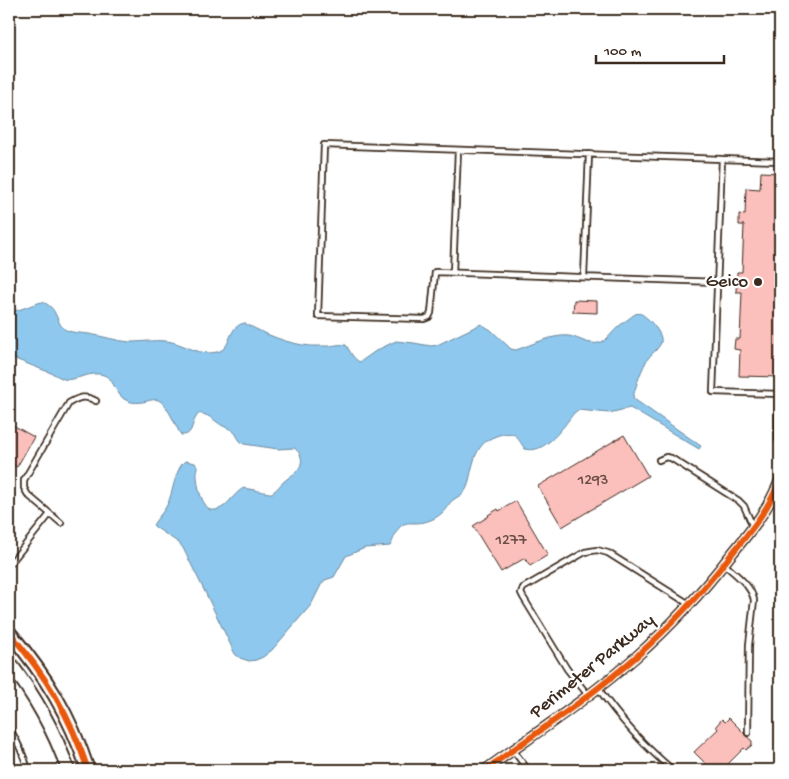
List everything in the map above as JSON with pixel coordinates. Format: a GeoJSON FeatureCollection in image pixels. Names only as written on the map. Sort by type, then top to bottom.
{"type":"FeatureCollection","features":[{"type":"Feature","properties":{"kind":"street","name":"Perimeter Parkway"},"geometry":{"type":"LineString","coordinates":[[485,770],[588,696],[644,650],[689,604],[724,564],[775,494],[780,480]]}},
{"type":"Feature","properties":{"kind":"street"},"geometry":{"type":"LineString","coordinates":[[9,632],[29,656],[58,700],[74,733],[88,770]]}},
{"type":"Feature","properties":{"kind":"street"},"geometry":{"type":"LineString","coordinates":[[11,670],[39,706],[51,728],[68,770]]}},
{"type":"Feature","properties":{"kind":"lane"},"geometry":{"type":"LineString","coordinates":[[717,282],[435,272],[432,313],[424,319],[318,316],[324,145],[780,161]]}},
{"type":"Feature","properties":{"kind":"lane"},"geometry":{"type":"LineString","coordinates":[[453,273],[458,150]]}},
{"type":"Feature","properties":{"kind":"lane"},"geometry":{"type":"LineString","coordinates":[[584,278],[589,154]]}},
{"type":"Feature","properties":{"kind":"lane"},"geometry":{"type":"LineString","coordinates":[[722,159],[713,392],[779,394],[778,439],[780,444]]}},
{"type":"Feature","properties":{"kind":"lane"},"geometry":{"type":"LineString","coordinates":[[60,523],[28,495],[24,488],[24,480],[69,403],[82,396],[96,401]]}},
{"type":"Feature","properties":{"kind":"lane"},"geometry":{"type":"LineString","coordinates":[[659,460],[666,457],[671,458],[739,501],[744,506],[752,527]]}},
{"type":"Feature","properties":{"kind":"lane"},"geometry":{"type":"LineString","coordinates":[[9,565],[50,514]]}},
{"type":"Feature","properties":{"kind":"lane"},"geometry":{"type":"LineString","coordinates":[[588,696],[567,670],[523,597],[521,593],[523,588],[585,552],[597,550],[608,553],[689,604]]}},
{"type":"Feature","properties":{"kind":"lane"},"geometry":{"type":"LineString","coordinates":[[724,564],[749,588],[754,600],[749,645],[748,733]]}},
{"type":"Feature","properties":{"kind":"lane"},"geometry":{"type":"LineString","coordinates":[[598,688],[626,723],[673,770]]}},
{"type":"Feature","properties":{"kind":"lane"},"geometry":{"type":"LineString","coordinates":[[9,727],[25,757],[28,770]]}},
{"type":"Feature","properties":{"kind":"lane"},"geometry":{"type":"LineString","coordinates":[[513,750],[528,770]]}},
{"type":"Feature","properties":{"kind":"water"},"geometry":{"type":"Polygon","coordinates":[[[42,302],[54,311],[60,324],[66,330],[120,341],[167,341],[200,352],[211,353],[222,350],[234,329],[244,323],[268,335],[293,343],[311,346],[346,345],[360,362],[377,350],[396,341],[431,346],[437,345],[481,324],[491,330],[511,349],[516,350],[549,338],[563,336],[591,343],[599,343],[637,313],[648,319],[661,336],[661,342],[644,366],[633,397],[701,446],[699,449],[630,408],[609,413],[578,410],[547,444],[532,450],[525,449],[513,434],[509,433],[492,438],[481,446],[478,451],[465,491],[452,501],[443,512],[431,520],[403,525],[397,530],[390,546],[365,548],[346,556],[334,577],[325,580],[311,605],[272,650],[263,657],[249,661],[235,654],[183,548],[179,543],[153,525],[167,505],[176,475],[185,461],[195,463],[197,466],[198,484],[203,501],[210,510],[216,510],[225,506],[244,488],[272,493],[299,469],[301,456],[294,448],[278,449],[244,444],[232,430],[201,414],[196,417],[190,432],[181,435],[168,410],[161,402],[156,400],[137,403],[128,401],[118,393],[112,381],[106,376],[95,374],[64,379],[15,359],[9,360],[9,311],[42,302]]]}},
{"type":"Feature","properties":{"kind":"building","name":"Geico"},"geometry":{"type":"Polygon","coordinates":[[[761,172],[780,173],[780,377],[739,376],[740,350],[734,349],[735,339],[740,339],[742,292],[736,292],[737,272],[742,272],[744,225],[739,225],[739,214],[745,215],[746,188],[760,189],[761,172]]]}},
{"type":"Feature","properties":{"kind":"building"},"geometry":{"type":"Polygon","coordinates":[[[574,300],[597,301],[597,313],[573,312],[574,300]]]}},
{"type":"Feature","properties":{"kind":"building"},"geometry":{"type":"Polygon","coordinates":[[[9,423],[34,437],[17,467],[9,463],[9,423]]]}},
{"type":"Feature","properties":{"kind":"building"},"geometry":{"type":"Polygon","coordinates":[[[624,435],[648,476],[562,527],[538,486],[624,435]]]}},
{"type":"Feature","properties":{"kind":"building"},"geometry":{"type":"Polygon","coordinates":[[[516,501],[548,555],[530,566],[525,558],[501,572],[473,526],[498,509],[499,511],[516,501]]]}},
{"type":"Feature","properties":{"kind":"building"},"geometry":{"type":"Polygon","coordinates":[[[729,718],[752,741],[752,745],[746,750],[744,748],[722,770],[712,770],[694,752],[718,729],[716,726],[722,719],[725,722],[729,718]]]}},
{"type":"Feature","properties":{"kind":"cycle path"},"geometry":{"type":"LineString","coordinates":[[485,770],[600,686],[662,633],[697,596],[751,529],[770,501],[780,480]]}},
{"type":"Feature","properties":{"kind":"cycle path"},"geometry":{"type":"LineString","coordinates":[[9,632],[46,680],[56,697],[73,731],[88,770]]}},
{"type":"Feature","properties":{"kind":"place","name":"Geico"},"geometry":{"type":"Point","coordinates":[758,282]}}]}
